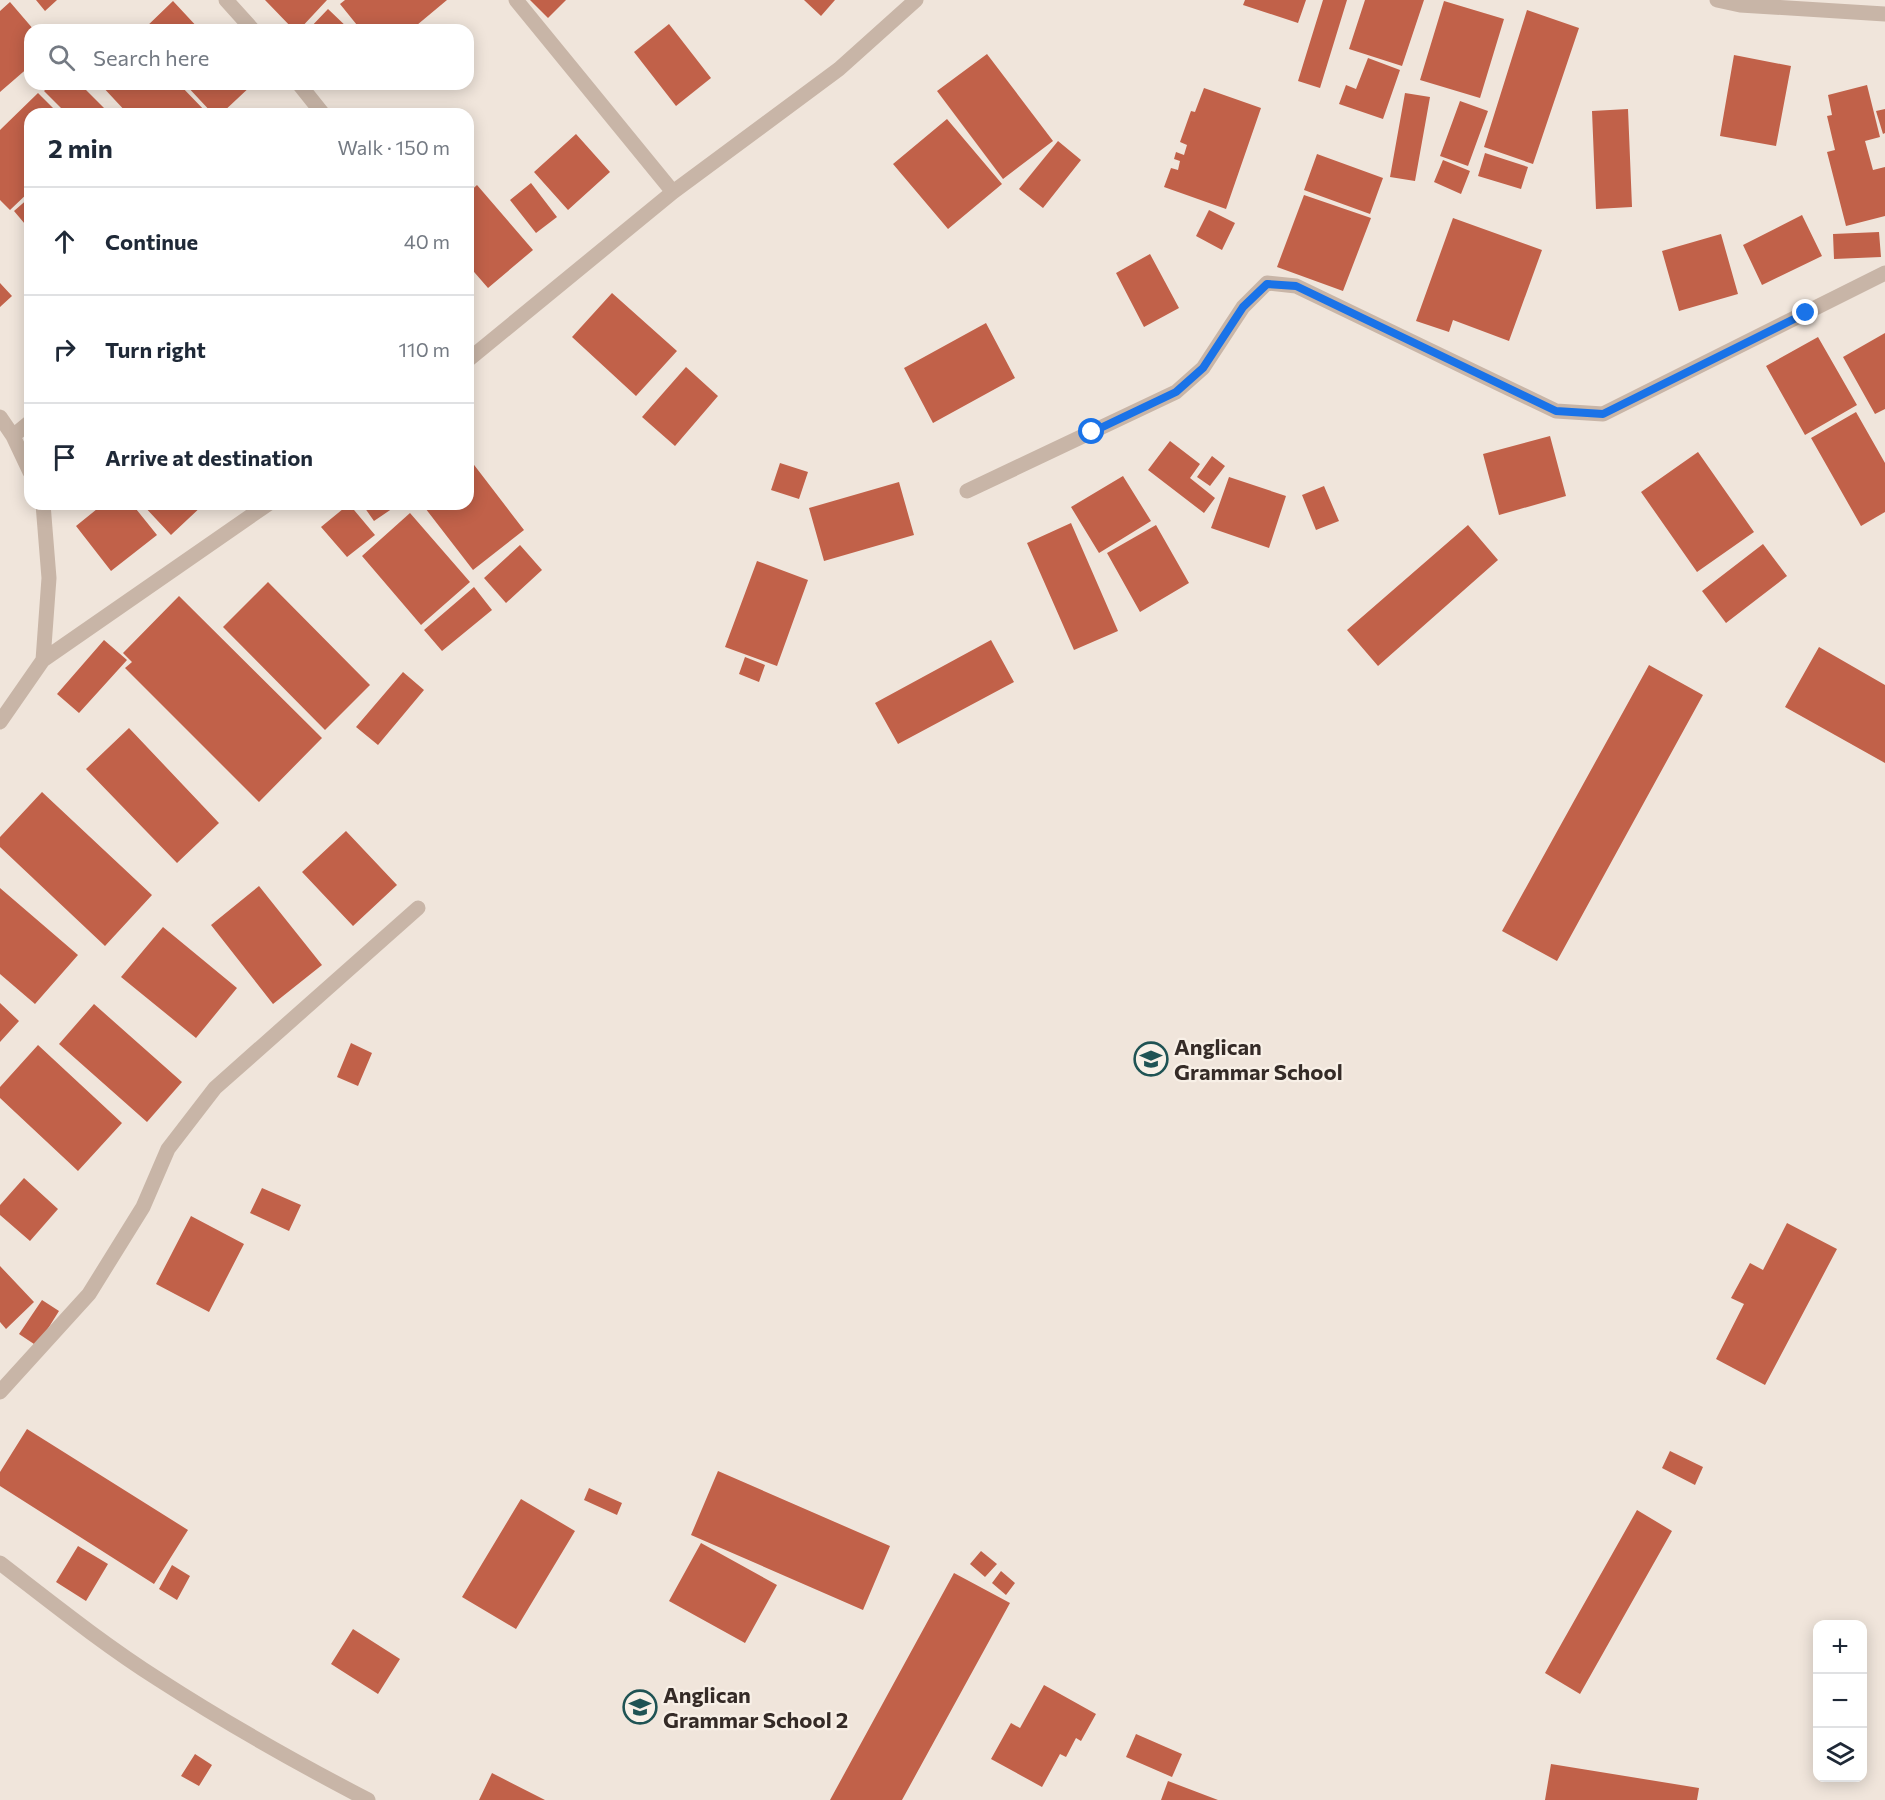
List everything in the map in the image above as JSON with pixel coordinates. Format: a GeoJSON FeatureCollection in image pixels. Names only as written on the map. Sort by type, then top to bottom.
{"type":"FeatureCollection","features":[{"type":"Feature","properties":{"kind":"street"},"geometry":{"type":"LineString","coordinates":[[226,0],[248,24]]}},
{"type":"Feature","properties":{"kind":"street"},"geometry":{"type":"LineString","coordinates":[[516,0],[673,192]]}},
{"type":"Feature","properties":{"kind":"street"},"geometry":{"type":"LineString","coordinates":[[474,355],[673,192],[839,69],[916,0]]}},
{"type":"Feature","properties":{"kind":"street"},"geometry":{"type":"LineString","coordinates":[[1717,0],[1740,5],[1885,14]]}},
{"type":"Feature","properties":{"kind":"street"},"geometry":{"type":"LineString","coordinates":[[305,90],[318,108]]}},
{"type":"Feature","properties":{"kind":"street"},"geometry":{"type":"LineString","coordinates":[[967,490],[1176,392],[1203,368],[1243,307],[1267,284],[1296,286],[1556,411],[1603,414],[1885,273]]}},
{"type":"Feature","properties":{"kind":"street"},"geometry":{"type":"LineString","coordinates":[[0,417],[13,436],[24,459]]}},
{"type":"Feature","properties":{"kind":"street"},"geometry":{"type":"LineString","coordinates":[[13,436],[24,427]]}},
{"type":"Feature","properties":{"kind":"street"},"geometry":{"type":"LineString","coordinates":[[43,510],[49,578],[43,660]]}},
{"type":"Feature","properties":{"kind":"street"},"geometry":{"type":"LineString","coordinates":[[0,722],[43,660],[259,510]]}},
{"type":"Feature","properties":{"kind":"street"},"geometry":{"type":"LineString","coordinates":[[0,1392],[89,1294],[142,1207],[168,1149],[215,1088],[418,908]]}},
{"type":"Feature","properties":{"kind":"street"},"geometry":{"type":"LineString","coordinates":[[0,1563],[74,1620],[158,1679],[312,1771],[368,1800]]}},
{"type":"Feature","properties":{"kind":"building"},"geometry":{"type":"Polygon","coordinates":[[[36,0],[57,0],[45,11],[36,0]]]}},
{"type":"Feature","properties":{"kind":"building"},"geometry":{"type":"Polygon","coordinates":[[[265,0],[327,0],[305,24],[288,24],[265,0]]]}},
{"type":"Feature","properties":{"kind":"building"},"geometry":{"type":"Polygon","coordinates":[[[345,0],[447,0],[418,24],[356,24],[340,4],[345,0]]]}},
{"type":"Feature","properties":{"kind":"building"},"geometry":{"type":"Polygon","coordinates":[[[530,0],[566,0],[548,18],[530,0]]]}},
{"type":"Feature","properties":{"kind":"building"},"geometry":{"type":"Polygon","coordinates":[[[804,0],[835,0],[821,16],[804,0]]]}},
{"type":"Feature","properties":{"kind":"building"},"geometry":{"type":"Polygon","coordinates":[[[1245,0],[1306,0],[1298,23],[1243,5],[1245,0]]]}},
{"type":"Feature","properties":{"kind":"building"},"geometry":{"type":"Polygon","coordinates":[[[1323,0],[1347,0],[1320,88],[1298,81],[1323,0]]]}},
{"type":"Feature","properties":{"kind":"building"},"geometry":{"type":"Polygon","coordinates":[[[1365,0],[1424,0],[1402,66],[1349,49],[1365,0]]]}},
{"type":"Feature","properties":{"kind":"building"},"geometry":{"type":"Polygon","coordinates":[[[173,1],[194,24],[149,24],[173,1]]]}},
{"type":"Feature","properties":{"kind":"building"},"geometry":{"type":"Polygon","coordinates":[[[1444,1],[1504,19],[1480,98],[1420,80],[1444,1]]]}},
{"type":"Feature","properties":{"kind":"building"},"geometry":{"type":"Polygon","coordinates":[[[10,2],[29,24],[24,24],[24,71],[0,92],[0,11],[10,2]]]}},
{"type":"Feature","properties":{"kind":"building"},"geometry":{"type":"Polygon","coordinates":[[[328,9],[344,24],[314,24],[328,9]]]}},
{"type":"Feature","properties":{"kind":"building"},"geometry":{"type":"Polygon","coordinates":[[[1527,10],[1579,28],[1533,164],[1484,147],[1527,10]]]}},
{"type":"Feature","properties":{"kind":"building"},"geometry":{"type":"Polygon","coordinates":[[[669,24],[711,78],[676,106],[634,52],[669,24]]]}},
{"type":"Feature","properties":{"kind":"building"},"geometry":{"type":"Polygon","coordinates":[[[987,54],[1053,141],[1003,179],[937,91],[987,54]]]}},
{"type":"Feature","properties":{"kind":"building"},"geometry":{"type":"Polygon","coordinates":[[[1734,55],[1791,66],[1776,146],[1720,136],[1734,55]]]}},
{"type":"Feature","properties":{"kind":"building"},"geometry":{"type":"Polygon","coordinates":[[[1368,58],[1400,70],[1383,119],[1339,104],[1346,85],[1356,89],[1368,58]]]}},
{"type":"Feature","properties":{"kind":"building"},"geometry":{"type":"Polygon","coordinates":[[[1867,85],[1880,137],[1865,141],[1873,170],[1885,167],[1885,216],[1846,226],[1827,152],[1835,150],[1827,116],[1832,115],[1828,95],[1867,85]]]}},
{"type":"Feature","properties":{"kind":"building"},"geometry":{"type":"Polygon","coordinates":[[[1204,88],[1261,108],[1226,209],[1164,187],[1171,168],[1178,170],[1180,161],[1174,159],[1176,152],[1184,155],[1187,145],[1180,142],[1191,111],[1195,112],[1204,88]]]}},
{"type":"Feature","properties":{"kind":"building"},"geometry":{"type":"Polygon","coordinates":[[[86,90],[104,108],[61,108],[44,91],[86,90]]]}},
{"type":"Feature","properties":{"kind":"building"},"geometry":{"type":"Polygon","coordinates":[[[106,90],[185,90],[202,108],[122,108],[106,90]]]}},
{"type":"Feature","properties":{"kind":"building"},"geometry":{"type":"Polygon","coordinates":[[[191,90],[247,90],[227,108],[207,108],[191,90]]]}},
{"type":"Feature","properties":{"kind":"building"},"geometry":{"type":"Polygon","coordinates":[[[38,93],[53,108],[24,108],[24,197],[10,210],[0,200],[0,130],[38,93]]]}},
{"type":"Feature","properties":{"kind":"building"},"geometry":{"type":"Polygon","coordinates":[[[1405,93],[1430,97],[1415,181],[1390,177],[1405,93]]]}},
{"type":"Feature","properties":{"kind":"building"},"geometry":{"type":"Polygon","coordinates":[[[1460,101],[1488,111],[1468,166],[1440,156],[1460,101]]]}},
{"type":"Feature","properties":{"kind":"building"},"geometry":{"type":"Polygon","coordinates":[[[1628,109],[1632,207],[1596,209],[1592,111],[1628,109]]]}},
{"type":"Feature","properties":{"kind":"building"},"geometry":{"type":"Polygon","coordinates":[[[1885,109],[1885,133],[1883,134],[1876,111],[1885,109]]]}},
{"type":"Feature","properties":{"kind":"building"},"geometry":{"type":"Polygon","coordinates":[[[947,119],[1002,184],[948,229],[893,164],[947,119]]]}},
{"type":"Feature","properties":{"kind":"building"},"geometry":{"type":"Polygon","coordinates":[[[576,134],[610,172],[568,210],[534,172],[576,134]]]}},
{"type":"Feature","properties":{"kind":"building"},"geometry":{"type":"Polygon","coordinates":[[[1058,141],[1081,160],[1043,208],[1019,189],[1058,141]]]}},
{"type":"Feature","properties":{"kind":"building"},"geometry":{"type":"Polygon","coordinates":[[[1485,153],[1528,167],[1521,189],[1478,176],[1485,153]]]}},
{"type":"Feature","properties":{"kind":"building"},"geometry":{"type":"Polygon","coordinates":[[[1317,154],[1383,178],[1370,214],[1304,190],[1317,154]]]}},
{"type":"Feature","properties":{"kind":"building"},"geometry":{"type":"Polygon","coordinates":[[[1443,160],[1470,171],[1461,194],[1434,182],[1443,160]]]}},
{"type":"Feature","properties":{"kind":"building"},"geometry":{"type":"Polygon","coordinates":[[[531,183],[557,217],[536,233],[510,200],[531,183]]]}},
{"type":"Feature","properties":{"kind":"building"},"geometry":{"type":"Polygon","coordinates":[[[477,185],[533,250],[488,288],[474,272],[474,188],[477,185]]]}},
{"type":"Feature","properties":{"kind":"building"},"geometry":{"type":"Polygon","coordinates":[[[1304,195],[1371,218],[1343,291],[1277,267],[1304,195]]]}},
{"type":"Feature","properties":{"kind":"building"},"geometry":{"type":"Polygon","coordinates":[[[24,202],[24,223],[14,211],[24,202]]]}},
{"type":"Feature","properties":{"kind":"building"},"geometry":{"type":"Polygon","coordinates":[[[1209,210],[1235,223],[1222,250],[1196,236],[1209,210]]]}},
{"type":"Feature","properties":{"kind":"building"},"geometry":{"type":"Polygon","coordinates":[[[1802,215],[1822,256],[1762,285],[1743,245],[1802,215]]]}},
{"type":"Feature","properties":{"kind":"building"},"geometry":{"type":"Polygon","coordinates":[[[1453,218],[1542,250],[1509,341],[1453,320],[1449,332],[1416,321],[1453,218]]]}},
{"type":"Feature","properties":{"kind":"building"},"geometry":{"type":"Polygon","coordinates":[[[1879,232],[1881,257],[1834,259],[1833,234],[1879,232]]]}},
{"type":"Feature","properties":{"kind":"building"},"geometry":{"type":"Polygon","coordinates":[[[1721,234],[1738,294],[1679,311],[1662,251],[1721,234]]]}},
{"type":"Feature","properties":{"kind":"building"},"geometry":{"type":"Polygon","coordinates":[[[1150,254],[1179,308],[1144,327],[1116,273],[1150,254]]]}},
{"type":"Feature","properties":{"kind":"building"},"geometry":{"type":"Polygon","coordinates":[[[0,283],[12,296],[0,307],[0,283]]]}},
{"type":"Feature","properties":{"kind":"building"},"geometry":{"type":"Polygon","coordinates":[[[612,293],[677,351],[636,396],[572,337],[612,293]]]}},
{"type":"Feature","properties":{"kind":"building"},"geometry":{"type":"Polygon","coordinates":[[[986,323],[1015,378],[933,423],[904,368],[986,323]]]}},
{"type":"Feature","properties":{"kind":"building"},"geometry":{"type":"Polygon","coordinates":[[[1885,333],[1885,409],[1875,414],[1843,357],[1885,333]]]}},
{"type":"Feature","properties":{"kind":"building"},"geometry":{"type":"Polygon","coordinates":[[[1818,337],[1857,405],[1805,435],[1766,366],[1818,337]]]}},
{"type":"Feature","properties":{"kind":"building"},"geometry":{"type":"Polygon","coordinates":[[[686,367],[718,396],[675,446],[642,417],[686,367]]]}},
{"type":"Feature","properties":{"kind":"building"},"geometry":{"type":"Polygon","coordinates":[[[1856,412],[1885,463],[1885,512],[1861,526],[1811,438],[1856,412]]]}},
{"type":"Feature","properties":{"kind":"building"},"geometry":{"type":"Polygon","coordinates":[[[1550,436],[1566,496],[1499,515],[1483,454],[1550,436]]]}},
{"type":"Feature","properties":{"kind":"building"},"geometry":{"type":"Polygon","coordinates":[[[1170,441],[1200,464],[1190,478],[1215,498],[1204,513],[1148,470],[1170,441]]]}},
{"type":"Feature","properties":{"kind":"building"},"geometry":{"type":"Polygon","coordinates":[[[1698,452],[1754,532],[1697,572],[1641,492],[1698,452]]]}},
{"type":"Feature","properties":{"kind":"building"},"geometry":{"type":"Polygon","coordinates":[[[1212,456],[1225,466],[1210,486],[1197,477],[1212,456]]]}},
{"type":"Feature","properties":{"kind":"building"},"geometry":{"type":"Polygon","coordinates":[[[780,463],[808,472],[799,499],[771,490],[780,463]]]}},
{"type":"Feature","properties":{"kind":"building"},"geometry":{"type":"Polygon","coordinates":[[[474,465],[524,530],[473,570],[427,510],[474,510],[474,465]]]}},
{"type":"Feature","properties":{"kind":"building"},"geometry":{"type":"Polygon","coordinates":[[[1123,476],[1151,521],[1099,553],[1071,507],[1123,476]]]}},
{"type":"Feature","properties":{"kind":"building"},"geometry":{"type":"Polygon","coordinates":[[[1229,477],[1286,496],[1269,548],[1211,528],[1229,477]]]}},
{"type":"Feature","properties":{"kind":"building"},"geometry":{"type":"Polygon","coordinates":[[[899,482],[914,535],[824,561],[809,508],[899,482]]]}},
{"type":"Feature","properties":{"kind":"building"},"geometry":{"type":"Polygon","coordinates":[[[1324,486],[1339,521],[1316,530],[1302,495],[1324,486]]]}},
{"type":"Feature","properties":{"kind":"building"},"geometry":{"type":"Polygon","coordinates":[[[96,510],[137,510],[157,535],[111,571],[76,526],[96,510]]]}},
{"type":"Feature","properties":{"kind":"building"},"geometry":{"type":"Polygon","coordinates":[[[148,510],[198,510],[171,535],[148,510]]]}},
{"type":"Feature","properties":{"kind":"building"},"geometry":{"type":"Polygon","coordinates":[[[342,510],[354,510],[375,535],[347,557],[321,527],[342,510]]]}},
{"type":"Feature","properties":{"kind":"building"},"geometry":{"type":"Polygon","coordinates":[[[366,510],[390,510],[374,521],[366,510]]]}},
{"type":"Feature","properties":{"kind":"building"},"geometry":{"type":"Polygon","coordinates":[[[410,513],[470,582],[421,625],[362,556],[410,513]]]}},
{"type":"Feature","properties":{"kind":"building"},"geometry":{"type":"Polygon","coordinates":[[[1071,523],[1118,631],[1074,650],[1027,543],[1071,523]]]}},
{"type":"Feature","properties":{"kind":"building"},"geometry":{"type":"Polygon","coordinates":[[[1156,525],[1189,583],[1140,612],[1107,553],[1156,525]]]}},
{"type":"Feature","properties":{"kind":"building"},"geometry":{"type":"Polygon","coordinates":[[[1468,525],[1498,560],[1378,666],[1347,630],[1468,525]]]}},
{"type":"Feature","properties":{"kind":"building"},"geometry":{"type":"Polygon","coordinates":[[[1763,544],[1787,576],[1726,623],[1702,591],[1763,544]]]}},
{"type":"Feature","properties":{"kind":"building"},"geometry":{"type":"Polygon","coordinates":[[[520,545],[542,570],[506,603],[484,578],[520,545]]]}},
{"type":"Feature","properties":{"kind":"building"},"geometry":{"type":"Polygon","coordinates":[[[757,561],[808,580],[777,666],[725,647],[757,561]]]}},
{"type":"Feature","properties":{"kind":"building"},"geometry":{"type":"Polygon","coordinates":[[[268,582],[370,685],[325,730],[223,627],[268,582]]]}},
{"type":"Feature","properties":{"kind":"building"},"geometry":{"type":"Polygon","coordinates":[[[474,587],[492,610],[442,651],[424,630],[474,587]]]}},
{"type":"Feature","properties":{"kind":"building"},"geometry":{"type":"Polygon","coordinates":[[[179,596],[322,738],[259,802],[125,668],[132,662],[123,653],[179,596]]]}},
{"type":"Feature","properties":{"kind":"building"},"geometry":{"type":"Polygon","coordinates":[[[104,640],[127,660],[79,713],[57,694],[104,640]]]}},
{"type":"Feature","properties":{"kind":"building"},"geometry":{"type":"Polygon","coordinates":[[[991,640],[1014,682],[898,744],[875,703],[991,640]]]}},
{"type":"Feature","properties":{"kind":"building"},"geometry":{"type":"Polygon","coordinates":[[[1819,647],[1885,685],[1885,763],[1785,707],[1819,647]]]}},
{"type":"Feature","properties":{"kind":"building"},"geometry":{"type":"Polygon","coordinates":[[[745,657],[765,665],[759,682],[739,674],[745,657]]]}},
{"type":"Feature","properties":{"kind":"building"},"geometry":{"type":"Polygon","coordinates":[[[1649,665],[1703,695],[1557,961],[1502,931],[1649,665]]]}},
{"type":"Feature","properties":{"kind":"building"},"geometry":{"type":"Polygon","coordinates":[[[403,672],[424,690],[378,745],[356,727],[403,672]]]}},
{"type":"Feature","properties":{"kind":"building"},"geometry":{"type":"Polygon","coordinates":[[[129,728],[219,823],[177,863],[86,769],[129,728]]]}},
{"type":"Feature","properties":{"kind":"building"},"geometry":{"type":"Polygon","coordinates":[[[42,792],[152,895],[105,946],[0,847],[0,837],[42,792]]]}},
{"type":"Feature","properties":{"kind":"building"},"geometry":{"type":"Polygon","coordinates":[[[346,831],[397,885],[353,926],[302,872],[346,831]]]}},
{"type":"Feature","properties":{"kind":"building"},"geometry":{"type":"Polygon","coordinates":[[[259,886],[322,965],[273,1004],[211,925],[259,886]]]}},
{"type":"Feature","properties":{"kind":"building"},"geometry":{"type":"Polygon","coordinates":[[[0,888],[78,955],[35,1004],[0,974],[0,888]]]}},
{"type":"Feature","properties":{"kind":"building"},"geometry":{"type":"Polygon","coordinates":[[[163,927],[237,988],[196,1038],[121,977],[163,927]]]}},
{"type":"Feature","properties":{"kind":"building"},"geometry":{"type":"Polygon","coordinates":[[[0,1003],[19,1021],[0,1042],[0,1003]]]}},
{"type":"Feature","properties":{"kind":"building"},"geometry":{"type":"Polygon","coordinates":[[[94,1004],[182,1082],[147,1122],[59,1044],[94,1004]]]}},
{"type":"Feature","properties":{"kind":"building"},"geometry":{"type":"Polygon","coordinates":[[[351,1043],[372,1053],[358,1086],[337,1077],[351,1043]]]}},
{"type":"Feature","properties":{"kind":"building"},"geometry":{"type":"Polygon","coordinates":[[[38,1045],[122,1123],[78,1171],[0,1098],[0,1087],[38,1045]]]}},
{"type":"Feature","properties":{"kind":"building"},"geometry":{"type":"Polygon","coordinates":[[[24,1178],[58,1209],[30,1241],[0,1215],[0,1205],[24,1178]]]}},
{"type":"Feature","properties":{"kind":"building"},"geometry":{"type":"Polygon","coordinates":[[[262,1188],[301,1205],[289,1231],[250,1213],[262,1188]]]}},
{"type":"Feature","properties":{"kind":"building"},"geometry":{"type":"Polygon","coordinates":[[[191,1216],[244,1244],[209,1312],[156,1284],[191,1216]]]}},
{"type":"Feature","properties":{"kind":"building"},"geometry":{"type":"Polygon","coordinates":[[[1787,1223],[1837,1249],[1765,1385],[1716,1359],[1744,1304],[1731,1298],[1750,1263],[1763,1270],[1787,1223]]]}},
{"type":"Feature","properties":{"kind":"building"},"geometry":{"type":"Polygon","coordinates":[[[0,1266],[34,1302],[6,1329],[0,1322],[0,1266]]]}},
{"type":"Feature","properties":{"kind":"building"},"geometry":{"type":"Polygon","coordinates":[[[42,1300],[59,1311],[37,1346],[19,1334],[42,1300]]]}},
{"type":"Feature","properties":{"kind":"building"},"geometry":{"type":"Polygon","coordinates":[[[27,1429],[188,1530],[154,1584],[0,1486],[0,1472],[27,1429]]]}},
{"type":"Feature","properties":{"kind":"building"},"geometry":{"type":"Polygon","coordinates":[[[1670,1451],[1703,1467],[1695,1485],[1662,1468],[1670,1451]]]}},
{"type":"Feature","properties":{"kind":"building"},"geometry":{"type":"Polygon","coordinates":[[[718,1471],[890,1546],[863,1610],[691,1535],[718,1471]]]}},
{"type":"Feature","properties":{"kind":"building"},"geometry":{"type":"Polygon","coordinates":[[[589,1488],[622,1503],[617,1515],[584,1500],[589,1488]]]}},
{"type":"Feature","properties":{"kind":"building"},"geometry":{"type":"Polygon","coordinates":[[[521,1499],[575,1531],[516,1629],[462,1597],[521,1499]]]}},
{"type":"Feature","properties":{"kind":"building"},"geometry":{"type":"Polygon","coordinates":[[[1637,1510],[1672,1531],[1580,1694],[1545,1673],[1637,1510]]]}},
{"type":"Feature","properties":{"kind":"building"},"geometry":{"type":"Polygon","coordinates":[[[701,1543],[777,1585],[745,1643],[669,1601],[701,1543]]]}},
{"type":"Feature","properties":{"kind":"building"},"geometry":{"type":"Polygon","coordinates":[[[78,1546],[108,1564],[86,1601],[56,1582],[78,1546]]]}},
{"type":"Feature","properties":{"kind":"building"},"geometry":{"type":"Polygon","coordinates":[[[981,1551],[997,1564],[985,1577],[970,1564],[981,1551]]]}},
{"type":"Feature","properties":{"kind":"building"},"geometry":{"type":"Polygon","coordinates":[[[172,1565],[190,1576],[177,1600],[159,1589],[172,1565]]]}},
{"type":"Feature","properties":{"kind":"building"},"geometry":{"type":"Polygon","coordinates":[[[1001,1571],[1015,1583],[1006,1595],[992,1583],[1001,1571]]]}},
{"type":"Feature","properties":{"kind":"building"},"geometry":{"type":"Polygon","coordinates":[[[954,1573],[1010,1603],[902,1800],[830,1800],[954,1573]]]}},
{"type":"Feature","properties":{"kind":"building"},"geometry":{"type":"Polygon","coordinates":[[[353,1629],[400,1659],[378,1694],[331,1664],[353,1629]]]}},
{"type":"Feature","properties":{"kind":"building"},"geometry":{"type":"Polygon","coordinates":[[[1044,1685],[1096,1714],[1081,1741],[1076,1738],[1066,1757],[1060,1754],[1042,1787],[991,1759],[1011,1723],[1020,1728],[1044,1685]]]}},
{"type":"Feature","properties":{"kind":"building"},"geometry":{"type":"Polygon","coordinates":[[[1136,1734],[1182,1754],[1172,1777],[1126,1757],[1136,1734]]]}},
{"type":"Feature","properties":{"kind":"building"},"geometry":{"type":"Polygon","coordinates":[[[195,1754],[212,1765],[199,1786],[181,1776],[195,1754]]]}},
{"type":"Feature","properties":{"kind":"building"},"geometry":{"type":"Polygon","coordinates":[[[1551,1764],[1699,1788],[1697,1800],[1545,1800],[1551,1764]]]}},
{"type":"Feature","properties":{"kind":"building"},"geometry":{"type":"Polygon","coordinates":[[[492,1773],[545,1800],[479,1800],[492,1773]]]}},
{"type":"Feature","properties":{"kind":"building"},"geometry":{"type":"Polygon","coordinates":[[[1168,1781],[1218,1800],[1161,1800],[1168,1781]]]}},
{"type":"Feature","properties":{"kind":"place","name":"Anglican Grammar School"},"geometry":{"type":"Point","coordinates":[1151,1059]}},
{"type":"Feature","properties":{"kind":"place","name":"Anglican Grammar School 2"},"geometry":{"type":"Point","coordinates":[640,1707]}},
{"type":"Feature","properties":{"kind":"route"},"geometry":{"type":"LineString","coordinates":[[1092,432],[1176,392],[1203,368],[1243,307],[1267,284],[1296,286],[1556,411],[1603,414],[1806,313]]}}]}
